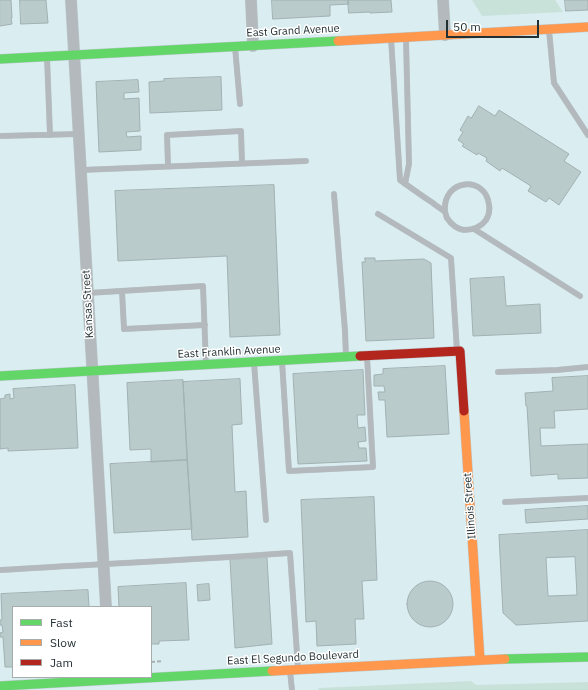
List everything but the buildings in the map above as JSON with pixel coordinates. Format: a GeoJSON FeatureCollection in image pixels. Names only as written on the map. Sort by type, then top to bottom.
{"type":"FeatureCollection","features":[{"type":"Feature","properties":{"kind":"main road","name":"East Grand Avenue"},"geometry":{"type":"LineString","coordinates":[[0,59],[588,27]]}},
{"type":"Feature","properties":{"kind":"main road","name":"East Franklin Avenue"},"geometry":{"type":"LineString","coordinates":[[0,376],[458,351]]}},
{"type":"Feature","properties":{"kind":"main road","name":"Illinois Street"},"geometry":{"type":"LineString","coordinates":[[458,351],[480,660]]}},
{"type":"Feature","properties":{"kind":"main road","name":"East El Segundo Boulevard"},"geometry":{"type":"LineString","coordinates":[[152,677],[480,660],[588,657]]}},
{"type":"Feature","properties":{"kind":"main road","name":"East El Segundo Boulevard"},"geometry":{"type":"LineString","coordinates":[[0,686],[130,678]]}},
{"type":"Feature","properties":{"kind":"street","name":"Kansas Street"},"geometry":{"type":"LineString","coordinates":[[71,0],[106,606]]}},
{"type":"Feature","properties":{"kind":"street"},"geometry":{"type":"LineString","coordinates":[[251,0],[253,46]]}},
{"type":"Feature","properties":{"kind":"street"},"geometry":{"type":"LineString","coordinates":[[443,0],[445,35]]}},
{"type":"Feature","properties":{"kind":"lane"},"geometry":{"type":"LineString","coordinates":[[549,29],[554,83],[588,135]]}},
{"type":"Feature","properties":{"kind":"lane"},"geometry":{"type":"LineString","coordinates":[[403,182],[409,164],[406,37]]}},
{"type":"Feature","properties":{"kind":"lane"},"geometry":{"type":"LineString","coordinates":[[391,38],[403,182],[445,212]]}},
{"type":"Feature","properties":{"kind":"lane"},"geometry":{"type":"LineString","coordinates":[[235,46],[240,104]]}},
{"type":"Feature","properties":{"kind":"lane"},"geometry":{"type":"LineString","coordinates":[[47,57],[50,135]]}},
{"type":"Feature","properties":{"kind":"lane"},"geometry":{"type":"LineString","coordinates":[[168,166],[167,134],[241,131],[242,163]]}},
{"type":"Feature","properties":{"kind":"lane"},"geometry":{"type":"LineString","coordinates":[[0,136],[79,134]]}},
{"type":"Feature","properties":{"kind":"lane"},"geometry":{"type":"LineString","coordinates":[[81,170],[306,160]]}},
{"type":"Feature","properties":{"kind":"lane"},"geometry":{"type":"LineString","coordinates":[[468,184],[475,186],[486,195],[489,201],[490,208],[487,218],[479,226],[474,228],[463,230],[458,228],[450,222],[445,212],[444,205],[446,198],[450,192],[461,185],[468,184]]}},
{"type":"Feature","properties":{"kind":"lane"},"geometry":{"type":"LineString","coordinates":[[334,194],[346,358]]}},
{"type":"Feature","properties":{"kind":"lane"},"geometry":{"type":"LineString","coordinates":[[378,214],[451,258],[458,351]]}},
{"type":"Feature","properties":{"kind":"lane"},"geometry":{"type":"LineString","coordinates":[[474,228],[580,296]]}},
{"type":"Feature","properties":{"kind":"lane"},"geometry":{"type":"LineString","coordinates":[[88,293],[203,286],[206,365]]}},
{"type":"Feature","properties":{"kind":"lane"},"geometry":{"type":"LineString","coordinates":[[122,291],[124,329],[205,325]]}},
{"type":"Feature","properties":{"kind":"lane"},"geometry":{"type":"LineString","coordinates":[[282,361],[289,471],[373,467],[367,356]]}},
{"type":"Feature","properties":{"kind":"lane"},"geometry":{"type":"LineString","coordinates":[[254,362],[266,520]]}},
{"type":"Feature","properties":{"kind":"lane"},"geometry":{"type":"LineString","coordinates":[[498,372],[557,370],[588,367]]}},
{"type":"Feature","properties":{"kind":"lane"},"geometry":{"type":"LineString","coordinates":[[505,502],[588,498]]}},
{"type":"Feature","properties":{"kind":"lane"},"geometry":{"type":"LineString","coordinates":[[0,570],[290,553],[294,670],[292,690]]}},
{"type":"Feature","properties":{"kind":"path"},"geometry":{"type":"LineString","coordinates":[[152,662],[163,661]]}},
{"type":"Feature","properties":{"kind":"green space"},"geometry":{"type":"Polygon","coordinates":[[[472,0],[555,0],[563,12],[482,16],[472,0]]]}},
{"type":"Feature","properties":{"kind":"green space"},"geometry":{"type":"Polygon","coordinates":[[[471,681],[476,685],[588,682],[588,690],[318,690],[319,688],[471,681]]]}},
{"type":"Feature","properties":{"kind":"traffic: fast"},"geometry":{"type":"LineString","coordinates":[[0,59],[338,41]]}},
{"type":"Feature","properties":{"kind":"traffic: fast"},"geometry":{"type":"LineString","coordinates":[[0,376],[360,356]]}},
{"type":"Feature","properties":{"kind":"traffic: fast"},"geometry":{"type":"LineString","coordinates":[[505,659],[588,657]]}},
{"type":"Feature","properties":{"kind":"traffic: fast"},"geometry":{"type":"LineString","coordinates":[[152,678],[272,671]]}},
{"type":"Feature","properties":{"kind":"traffic: fast"},"geometry":{"type":"LineString","coordinates":[[0,686],[145,678]]}},
{"type":"Feature","properties":{"kind":"traffic: slow"},"geometry":{"type":"LineString","coordinates":[[338,41],[588,27]]}},
{"type":"Feature","properties":{"kind":"traffic: slow"},"geometry":{"type":"LineString","coordinates":[[464,411],[480,660]]}},
{"type":"Feature","properties":{"kind":"traffic: slow"},"geometry":{"type":"LineString","coordinates":[[272,671],[505,659]]}},
{"type":"Feature","properties":{"kind":"traffic: jam"},"geometry":{"type":"LineString","coordinates":[[360,356],[460,351],[464,411]]}}]}
